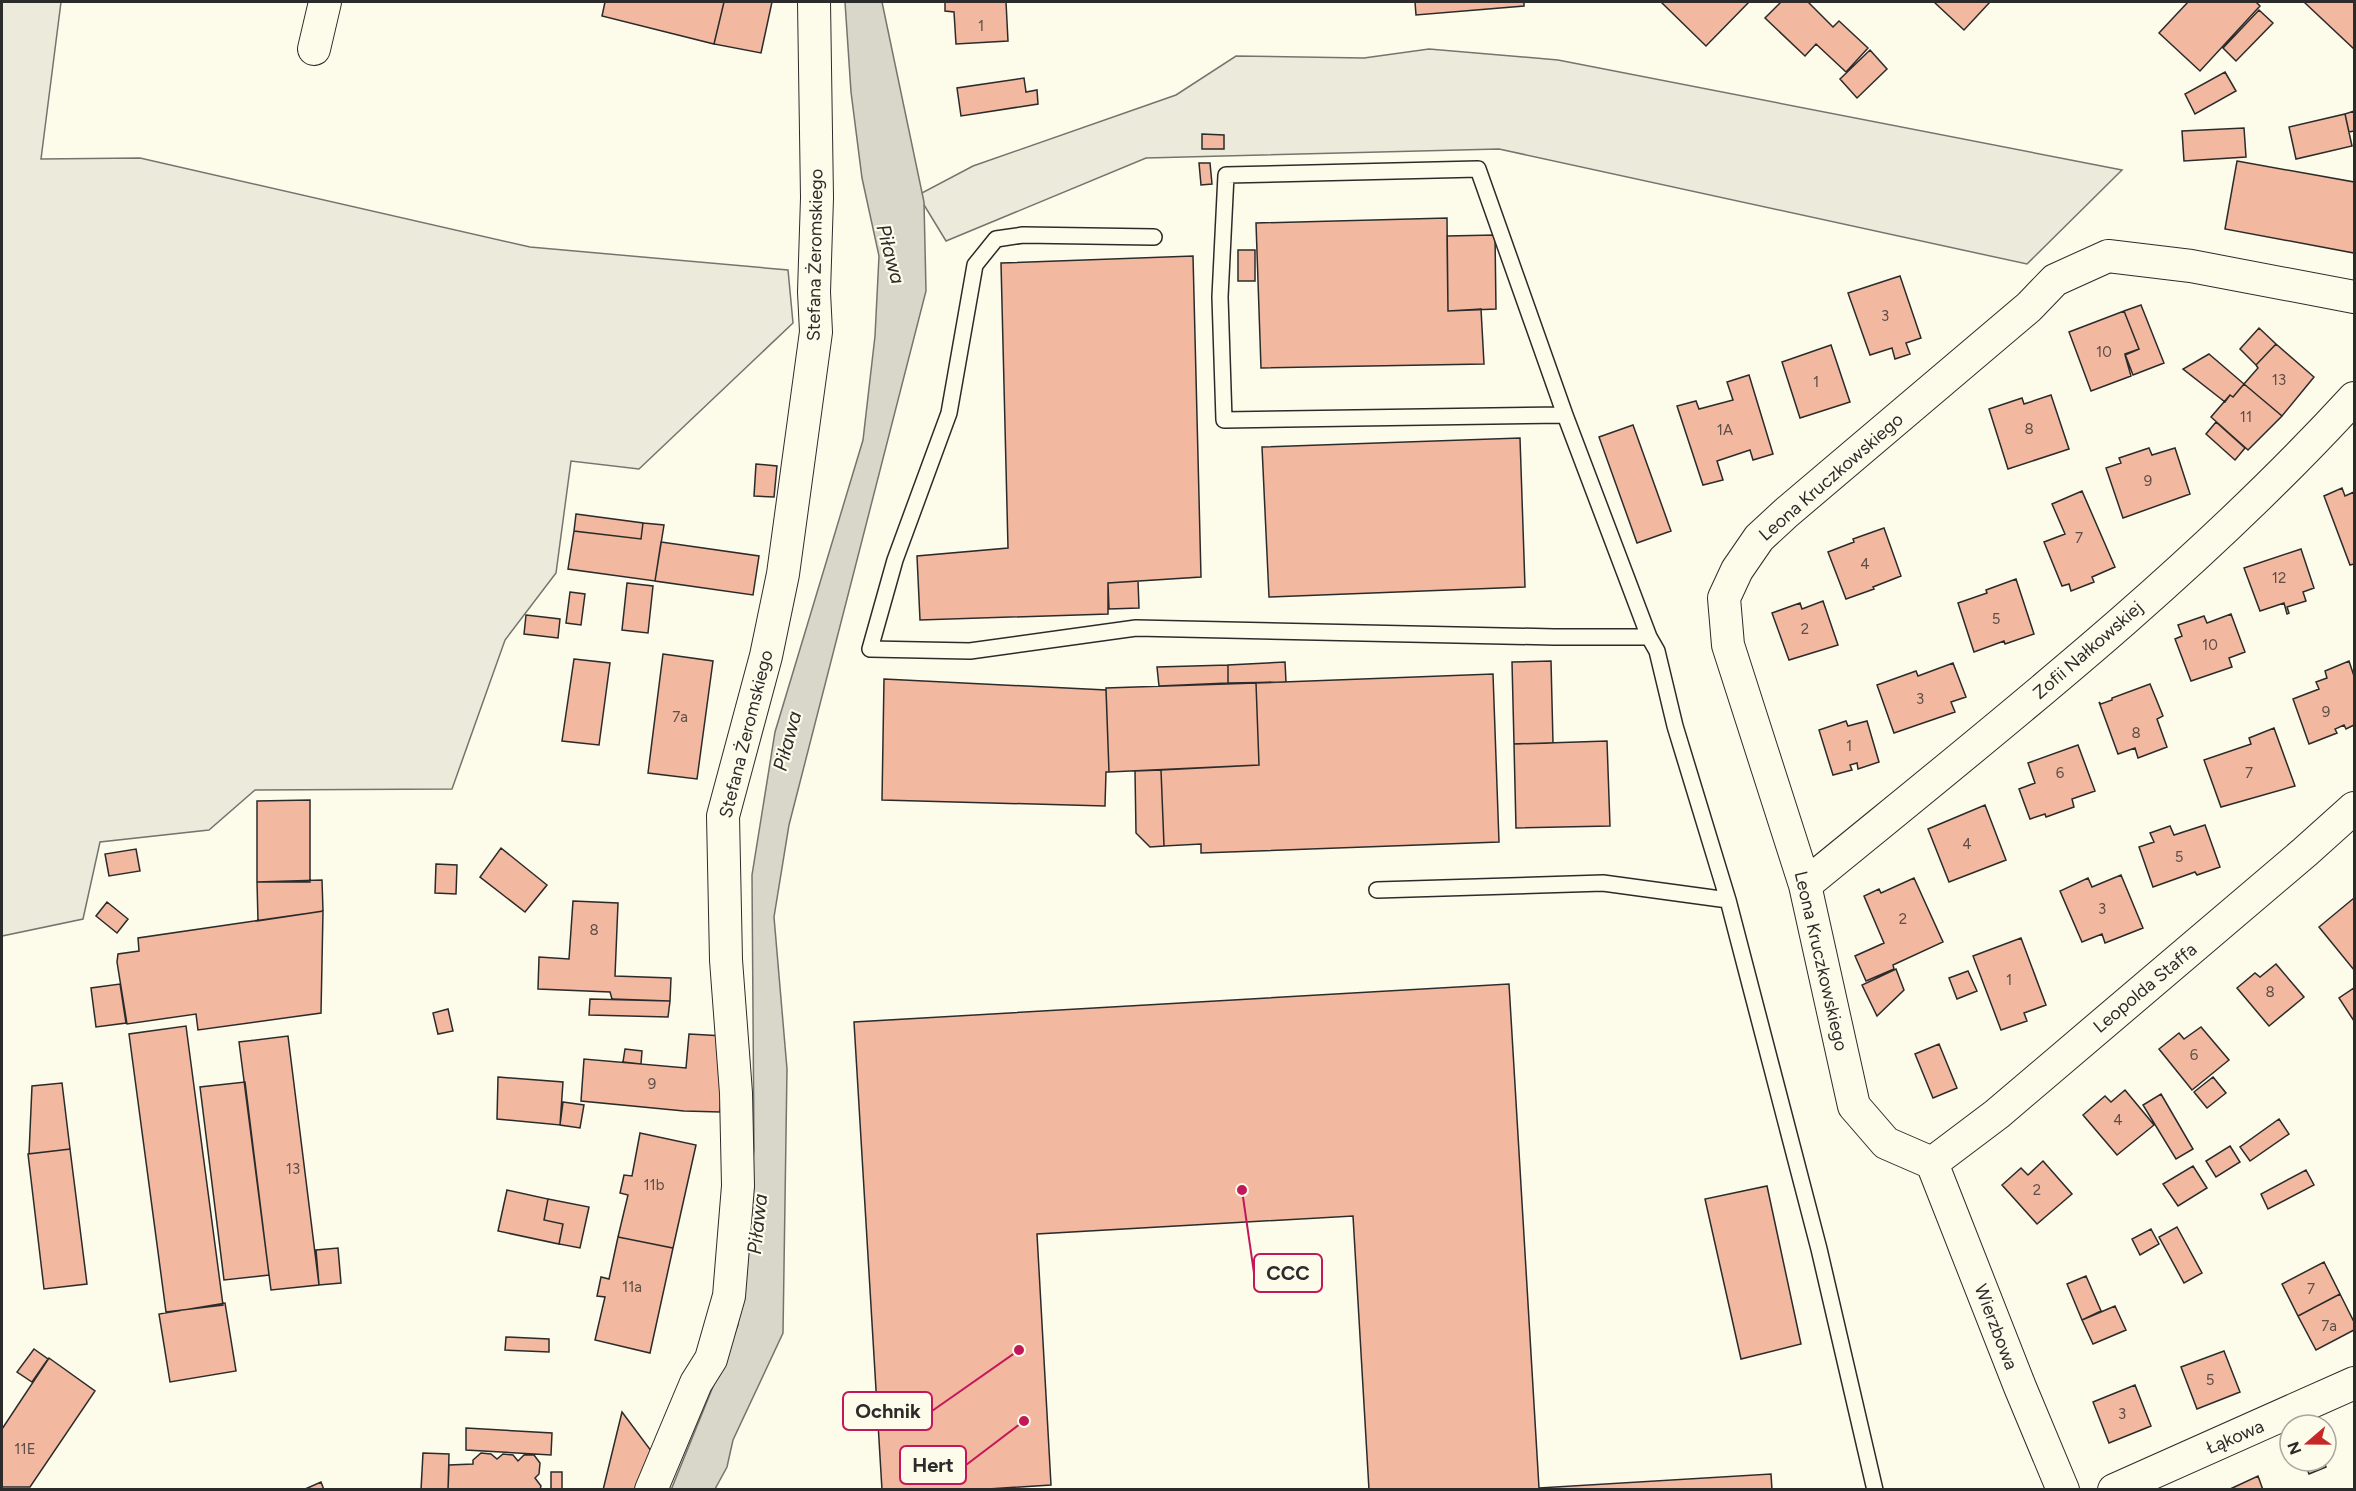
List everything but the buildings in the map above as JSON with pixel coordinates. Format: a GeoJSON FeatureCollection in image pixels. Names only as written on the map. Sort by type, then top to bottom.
{"type":"FeatureCollection","features":[{"type":"Feature","properties":{"kind":"street"},"geometry":{"type":"LineString","coordinates":[[314,50],[325,2]]}},
{"type":"Feature","properties":{"kind":"street","name":"Stefana Żeromskiego"},"geometry":{"type":"LineString","coordinates":[[651,1490],[696,1383],[711,1359],[729,1296],[738,1186],[736,1093],[726,960],[723,816],[766,656],[783,574],[816,332],[814,292],[817,198],[814,2]]}},
{"type":"Feature","properties":{"kind":"street","name":"Leona Kruczkowskiego"},"geometry":{"type":"LineString","coordinates":[[1932,1163],[1886,1143],[1854,1106],[1805,885],[1728,645],[1724,598],[1737,570],[1759,538],[2029,307],[2055,280],[2108,256],[2191,266],[2355,297]]}},
{"type":"Feature","properties":{"kind":"street","name":"Zofii Nałkowskiej"},"geometry":{"type":"LineString","coordinates":[[1805,885],[2049,684],[2177,573],[2301,456],[2355,398]]}},
{"type":"Feature","properties":{"kind":"street","name":"Leopolda Staffa"},"geometry":{"type":"LineString","coordinates":[[1932,1163],[1997,1114],[2355,808]]}},
{"type":"Feature","properties":{"kind":"street","name":"Wierzbowa"},"geometry":{"type":"LineString","coordinates":[[1932,1163],[2020,1388],[2063,1490]]}},
{"type":"Feature","properties":{"kind":"street","name":"Łąkowa"},"geometry":{"type":"LineString","coordinates":[[2114,1490],[2355,1383]]}},
{"type":"Feature","properties":{"kind":"lane"},"geometry":{"type":"LineString","coordinates":[[1565,415],[1224,420],[1220,297],[1226,175],[1478,169],[1565,415],[1649,637],[1657,651],[1675,726],[1728,900],[1819,1249],[1875,1490]]}},
{"type":"Feature","properties":{"kind":"lane"},"geometry":{"type":"LineString","coordinates":[[1154,237],[1023,235],[996,238],[975,265],[949,413],[895,560],[870,649],[970,651],[1136,628],[1542,637],[1649,637]]}},
{"type":"Feature","properties":{"kind":"lane"},"geometry":{"type":"LineString","coordinates":[[1377,890],[1603,883],[1728,900]]}},
{"type":"Feature","properties":{"kind":"shaded area"},"geometry":{"type":"Polygon","coordinates":[[[2,2],[61,2],[41,159],[140,158],[530,247],[788,270],[793,323],[639,469],[571,461],[556,573],[505,640],[452,789],[255,790],[209,830],[100,842],[83,919],[2,936],[2,2]]]}},
{"type":"Feature","properties":{"kind":"shaded area"},"geometry":{"type":"Polygon","coordinates":[[[1429,49],[1558,60],[2122,170],[2027,264],[1499,149],[1146,158],[946,241],[918,195],[973,166],[1176,95],[1236,56],[1364,58],[1429,49]]]}},
{"type":"Feature","properties":{"kind":"water","name":"Piława"},"geometry":{"type":"Polygon","coordinates":[[[845,2],[882,2],[924,202],[926,291],[789,825],[774,917],[787,1069],[783,1333],[733,1440],[727,1467],[715,1489],[671,1490],[738,1325],[754,1149],[752,875],[775,732],[863,440],[875,336],[879,256],[862,178],[851,92],[845,2]]]}},
{"type":"Feature","properties":{"kind":"place","name":"CCC"},"geometry":{"type":"Point","coordinates":[1242,1190]}},
{"type":"Feature","properties":{"kind":"place","name":"Ochnik"},"geometry":{"type":"Point","coordinates":[1019,1350]}},
{"type":"Feature","properties":{"kind":"place","name":"Hert"},"geometry":{"type":"Point","coordinates":[1024,1421]}}]}
